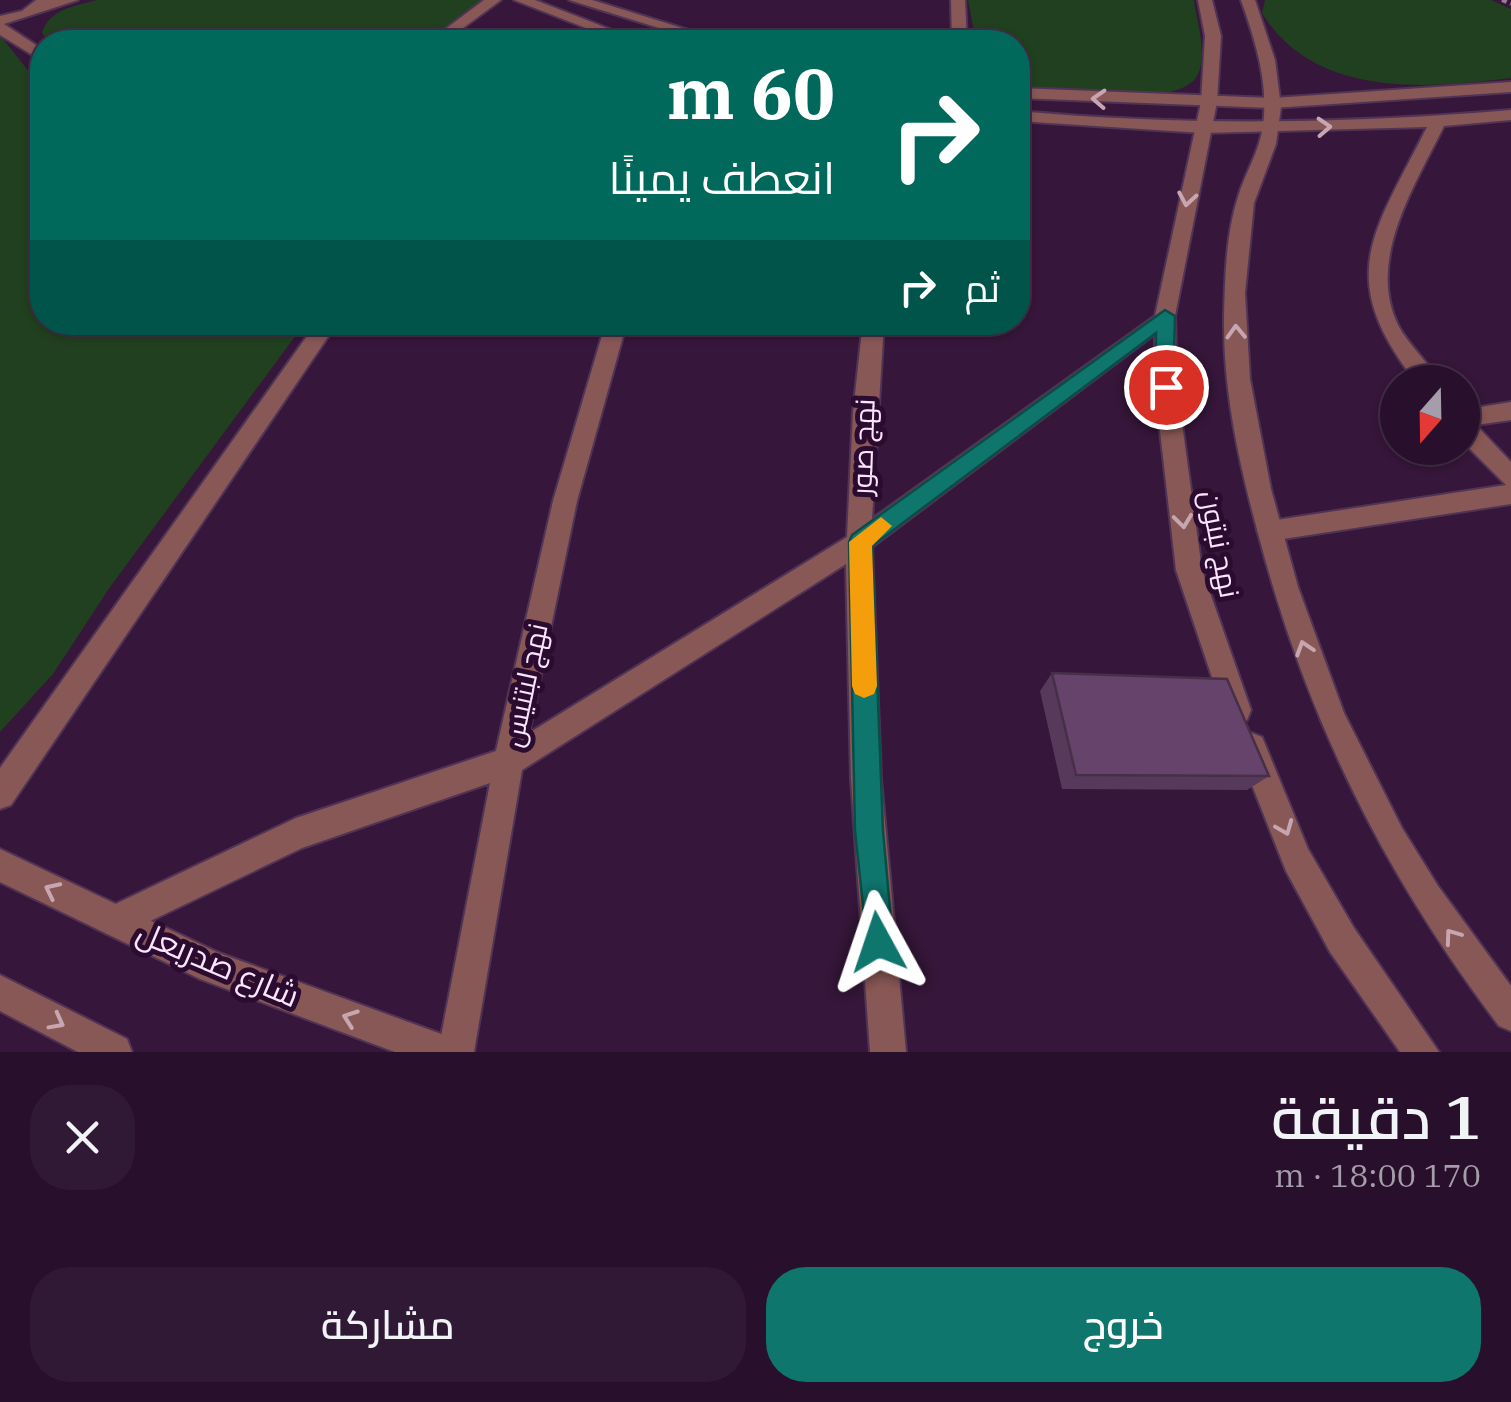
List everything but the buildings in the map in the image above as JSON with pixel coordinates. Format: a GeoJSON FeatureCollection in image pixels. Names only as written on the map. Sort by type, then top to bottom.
{"type":"FeatureCollection","features":[{"type":"Feature","properties":{"kind":"street"},"geometry":{"type":"LineString","coordinates":[[0,20],[70,0]]}},
{"type":"Feature","properties":{"kind":"street"},"geometry":{"type":"LineString","coordinates":[[452,30],[494,0]]}},
{"type":"Feature","properties":{"kind":"street"},"geometry":{"type":"LineString","coordinates":[[521,0],[597,30]]}},
{"type":"Feature","properties":{"kind":"street"},"geometry":{"type":"LineString","coordinates":[[576,0],[675,30]]}},
{"type":"Feature","properties":{"kind":"street"},"geometry":{"type":"LineString","coordinates":[[958,0],[959,30]]}},
{"type":"Feature","properties":{"kind":"street","name":"نهج نبتون"},"geometry":{"type":"LineString","coordinates":[[1205,0],[1213,36],[1206,131],[1190,182],[1165,316],[1166,387],[1189,570],[1220,666],[1298,860],[1342,940],[1421,1052]]}},
{"type":"Feature","properties":{"kind":"street","name":"نهج نبتون"},"geometry":{"type":"LineString","coordinates":[[1248,0],[1268,54],[1273,103],[1271,130],[1246,202],[1235,293],[1239,407],[1270,531],[1322,702],[1379,820],[1424,897],[1511,1014]]}},
{"type":"Feature","properties":{"kind":"street"},"geometry":{"type":"LineString","coordinates":[[30,30],[39,6]]}},
{"type":"Feature","properties":{"kind":"street"},"geometry":{"type":"LineString","coordinates":[[590,28],[611,13]]}},
{"type":"Feature","properties":{"kind":"street"},"geometry":{"type":"LineString","coordinates":[[0,28],[30,48]]}},
{"type":"Feature","properties":{"kind":"street"},"geometry":{"type":"LineString","coordinates":[[25,44],[30,30]]}},
{"type":"Feature","properties":{"kind":"street"},"geometry":{"type":"LineString","coordinates":[[1030,95],[1273,103],[1511,86]]}},
{"type":"Feature","properties":{"kind":"street"},"geometry":{"type":"LineString","coordinates":[[1030,117],[1206,131],[1510,116]]}},
{"type":"Feature","properties":{"kind":"street"},"geometry":{"type":"LineString","coordinates":[[1416,365],[1384,318],[1379,278],[1389,216],[1437,122]]}},
{"type":"Feature","properties":{"kind":"street"},"geometry":{"type":"LineString","coordinates":[[118,921],[296,834],[510,761],[860,542],[1165,316]]}},
{"type":"Feature","properties":{"kind":"street"},"geometry":{"type":"LineString","coordinates":[[0,794],[319,335]]}},
{"type":"Feature","properties":{"kind":"street","name":"نهج لبتنيس"},"geometry":{"type":"LineString","coordinates":[[456,1052],[550,564],[596,386],[614,335]]}},
{"type":"Feature","properties":{"kind":"street","name":"نهج صور"},"geometry":{"type":"LineString","coordinates":[[872,335],[863,407],[860,542],[869,831],[888,1052]]}},
{"type":"Feature","properties":{"kind":"street"},"geometry":{"type":"LineString","coordinates":[[1480,418],[1511,411]]}},
{"type":"Feature","properties":{"kind":"street"},"geometry":{"type":"LineString","coordinates":[[1480,442],[1511,477]]}},
{"type":"Feature","properties":{"kind":"street"},"geometry":{"type":"LineString","coordinates":[[1270,531],[1511,494]]}},
{"type":"Feature","properties":{"kind":"street","name":"شارع صدربعل"},"geometry":{"type":"LineString","coordinates":[[0,864],[212,967],[442,1052]]}},
{"type":"Feature","properties":{"kind":"street"},"geometry":{"type":"LineString","coordinates":[[3,998],[114,1052]]}},
{"type":"Feature","properties":{"kind":"path"},"geometry":{"type":"LineString","coordinates":[[1502,0],[1511,4]]}},
{"type":"Feature","properties":{"kind":"green space"},"geometry":{"type":"Polygon","coordinates":[[[97,0],[484,0],[484,4],[447,30],[43,30],[50,19],[97,0]]]}},
{"type":"Feature","properties":{"kind":"green space"},"geometry":{"type":"Polygon","coordinates":[[[968,0],[1194,0],[1202,49],[1200,68],[1186,86],[1143,95],[1030,87],[1030,30],[974,30],[968,0]]]}},
{"type":"Feature","properties":{"kind":"green space"},"geometry":{"type":"Polygon","coordinates":[[[1265,0],[1491,0],[1511,9],[1511,78],[1408,85],[1341,74],[1311,61],[1284,41],[1262,13],[1265,0]]]}},
{"type":"Feature","properties":{"kind":"green space"},"geometry":{"type":"Polygon","coordinates":[[[0,35],[30,73],[30,335],[296,335],[110,587],[53,674],[0,732],[0,35]]]}},
{"type":"Feature","properties":{"kind":"slow traffic"},"geometry":{"type":"LineString","coordinates":[[864,686],[860,542],[881,526]]}},
{"type":"Feature","properties":{"kind":"route"},"geometry":{"type":"LineString","coordinates":[[878,942],[869,831],[860,542],[1165,316],[1166,387]]}}]}
